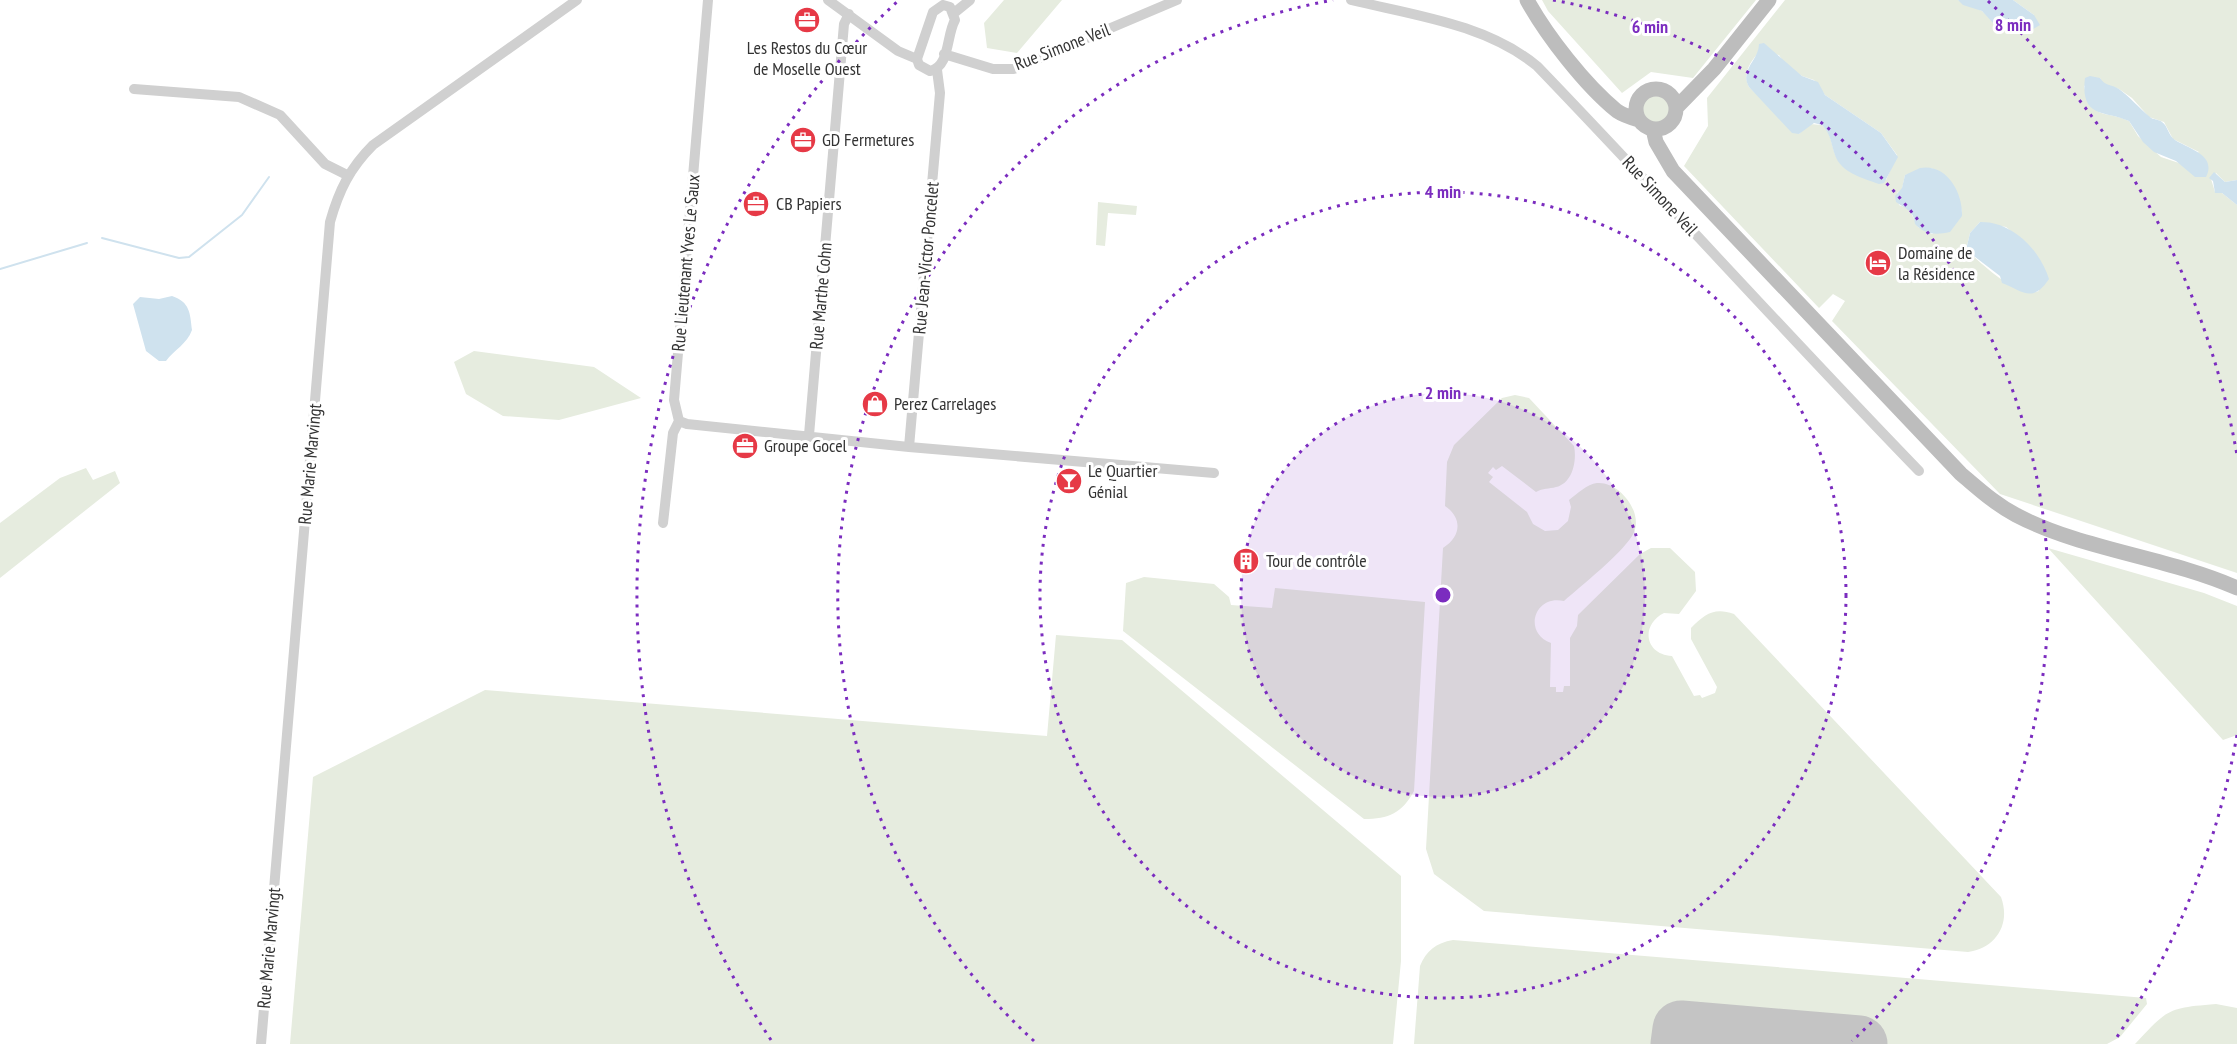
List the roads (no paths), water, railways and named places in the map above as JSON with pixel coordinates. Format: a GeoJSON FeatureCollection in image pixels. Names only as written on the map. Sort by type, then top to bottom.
{"type":"FeatureCollection","features":[{"type":"Feature","properties":{"kind":"main road"},"geometry":{"type":"LineString","coordinates":[[1527,0],[1539,21],[1564,54],[1618,112],[1660,128]]}},
{"type":"Feature","properties":{"kind":"main road"},"geometry":{"type":"LineString","coordinates":[[1673,101],[1696,87],[1714,69],[1769,0]]}},
{"type":"Feature","properties":{"kind":"main road"},"geometry":{"type":"LineString","coordinates":[[1603,95],[1622,101],[1638,99],[1652,89],[1658,88],[1673,101],[1674,118],[1660,128],[1656,142],[1672,171],[1961,474],[1990,499],[2017,515],[2049,529],[2237,588]]}},
{"type":"Feature","properties":{"kind":"main road"},"geometry":{"type":"LineString","coordinates":[[1638,99],[1636,108],[1639,120]]}},
{"type":"Feature","properties":{"kind":"street","name":"Rue Marie Marvingt"},"geometry":{"type":"LineString","coordinates":[[261,1044],[330,222],[347,175],[359,159],[393,129],[577,0]]}},
{"type":"Feature","properties":{"kind":"street","name":"Rue Lieutenant Yves Le Saux"},"geometry":{"type":"LineString","coordinates":[[663,523],[673,433],[679,421],[674,400],[708,0]]}},
{"type":"Feature","properties":{"kind":"street"},"geometry":{"type":"LineString","coordinates":[[828,0],[898,51],[917,59]]}},
{"type":"Feature","properties":{"kind":"street"},"geometry":{"type":"LineString","coordinates":[[954,13],[970,0]]}},
{"type":"Feature","properties":{"kind":"street","name":"Rue Simone Veil"},"geometry":{"type":"LineString","coordinates":[[944,54],[993,69],[1014,69],[1176,0]]}},
{"type":"Feature","properties":{"kind":"street","name":"Rue Simone Veil"},"geometry":{"type":"LineString","coordinates":[[1351,0],[1470,30],[1520,52],[1634,167],[1779,326],[1920,471]]}},
{"type":"Feature","properties":{"kind":"street"},"geometry":{"type":"LineString","coordinates":[[937,4],[950,7],[954,13],[955,20],[943,64],[937,70],[924,69],[919,65],[917,59],[937,4]]}},
{"type":"Feature","properties":{"kind":"street","name":"Rue Marthe Cohn"},"geometry":{"type":"LineString","coordinates":[[809,435],[844,24],[849,14]]}},
{"type":"Feature","properties":{"kind":"street","name":"Rue Jean-Victor Poncelet"},"geometry":{"type":"LineString","coordinates":[[909,447],[940,93],[937,70]]}},
{"type":"Feature","properties":{"kind":"street"},"geometry":{"type":"LineString","coordinates":[[134,89],[239,97],[280,115],[325,164],[347,175]]}},
{"type":"Feature","properties":{"kind":"street"},"geometry":{"type":"LineString","coordinates":[[679,421],[687,424],[909,447],[1214,473]]}},
{"type":"Feature","properties":{"kind":"water"},"geometry":{"type":"Polygon","coordinates":[[[1958,0],[2013,0],[2034,15],[2040,25],[2030,31],[2004,18],[1998,24],[1994,24],[1982,11],[1963,5],[1958,0]]]}},
{"type":"Feature","properties":{"kind":"water"},"geometry":{"type":"Polygon","coordinates":[[[1764,43],[1802,76],[1818,82],[1825,95],[1881,133],[1898,157],[1884,183],[1879,184],[1847,171],[1838,161],[1822,125],[1814,123],[1799,134],[1792,133],[1749,87],[1746,75],[1759,44],[1764,43]]]}},
{"type":"Feature","properties":{"kind":"water"},"geometry":{"type":"Polygon","coordinates":[[[2090,76],[2100,78],[2106,84],[2119,89],[2150,117],[2161,121],[2175,140],[2205,158],[2208,163],[2206,177],[2195,177],[2176,161],[2154,152],[2143,142],[2129,121],[2090,107],[2084,91],[2085,78],[2090,76]]]}},
{"type":"Feature","properties":{"kind":"water"},"geometry":{"type":"Polygon","coordinates":[[[1920,168],[1938,170],[1952,182],[1956,189],[1962,207],[1962,216],[1950,232],[1935,234],[1923,230],[1915,224],[1911,213],[1896,202],[1895,196],[1902,188],[1905,175],[1920,168]]]}},
{"type":"Feature","properties":{"kind":"water"},"geometry":{"type":"Polygon","coordinates":[[[2214,172],[2225,182],[2237,180],[2237,205],[2222,193],[2215,193],[2213,181],[2209,178],[2214,172]]]}},
{"type":"Feature","properties":{"kind":"water"},"geometry":{"type":"Polygon","coordinates":[[[1980,222],[2003,226],[2014,232],[2032,248],[2049,279],[2043,287],[2027,293],[2002,283],[2000,276],[1966,250],[1970,233],[1980,222]]]}},
{"type":"Feature","properties":{"kind":"water"},"geometry":{"type":"Polygon","coordinates":[[[172,296],[186,305],[190,313],[192,330],[187,339],[166,361],[159,361],[146,351],[133,304],[140,297],[159,299],[172,296]]]}},
{"type":"Feature","properties":{"kind":"waterway"},"geometry":{"type":"LineString","coordinates":[[102,238],[179,258],[189,257],[242,215],[269,177]]}},
{"type":"Feature","properties":{"kind":"waterway"},"geometry":{"type":"LineString","coordinates":[[0,269],[87,243]]}},
{"type":"Feature","properties":{"kind":"place","name":"Les Restos du Cœur de Moselle Ouest"},"geometry":{"type":"Point","coordinates":[807,20]}},
{"type":"Feature","properties":{"kind":"place","name":"GD Fermetures"},"geometry":{"type":"Point","coordinates":[803,140]}},
{"type":"Feature","properties":{"kind":"place","name":"CB Papiers"},"geometry":{"type":"Point","coordinates":[756,204]}},
{"type":"Feature","properties":{"kind":"place","name":"Domaine de la Résidence"},"geometry":{"type":"Point","coordinates":[1878,263]}},
{"type":"Feature","properties":{"kind":"place","name":"Perez Carrelages"},"geometry":{"type":"Point","coordinates":[875,404]}},
{"type":"Feature","properties":{"kind":"place","name":"Groupe Gocel"},"geometry":{"type":"Point","coordinates":[745,446]}},
{"type":"Feature","properties":{"kind":"place","name":"Le Quartier Génial"},"geometry":{"type":"Point","coordinates":[1069,481]}},
{"type":"Feature","properties":{"kind":"place","name":"Tour de contrôle"},"geometry":{"type":"Point","coordinates":[1246,561]}}]}
